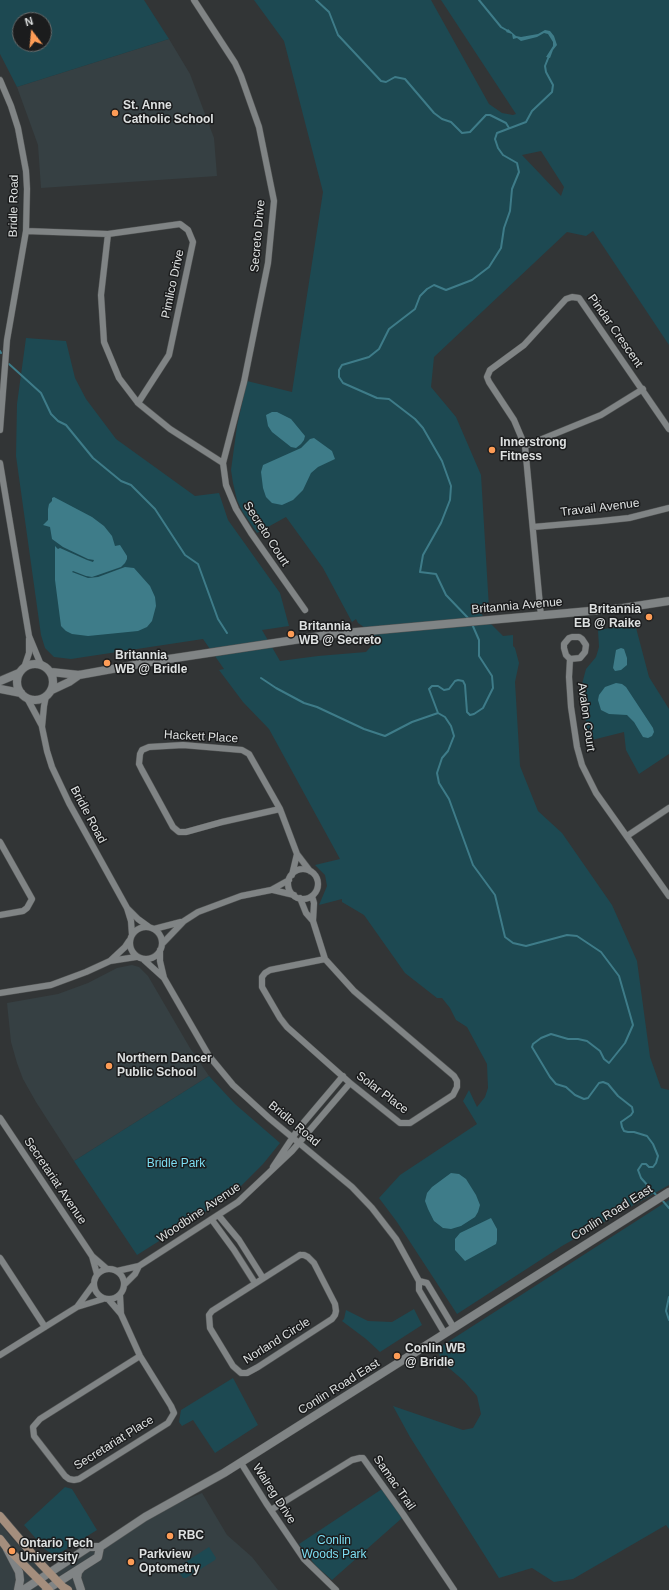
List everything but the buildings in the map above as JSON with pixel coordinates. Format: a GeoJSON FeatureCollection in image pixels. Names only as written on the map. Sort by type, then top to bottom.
{"type":"FeatureCollection","features":[{"type":"Feature","properties":{"kind":"main road"},"geometry":{"type":"LineString","coordinates":[[0,1516],[49,1573],[68,1590]]}},
{"type":"Feature","properties":{"kind":"main road"},"geometry":{"type":"LineString","coordinates":[[0,1539],[48,1590]]}},
{"type":"Feature","properties":{"kind":"street","name":"Secreto Drive"},"geometry":{"type":"LineString","coordinates":[[194,0],[235,63],[241,76],[258,127],[274,201],[268,264],[244,382],[223,463]]}},
{"type":"Feature","properties":{"kind":"street","name":"Bridle Road"},"geometry":{"type":"LineString","coordinates":[[0,80],[15,117],[26,171],[27,189],[26,231],[7,340],[0,430]]}},
{"type":"Feature","properties":{"kind":"street","name":"Pimlico Drive"},"geometry":{"type":"LineString","coordinates":[[26,231],[108,234],[180,224],[188,230],[193,242],[168,355],[138,403]]}},
{"type":"Feature","properties":{"kind":"street"},"geometry":{"type":"LineString","coordinates":[[108,234],[101,295],[104,342],[119,378],[138,403],[170,429],[223,463]]}},
{"type":"Feature","properties":{"kind":"street","name":"Pindar Crescent"},"geometry":{"type":"LineString","coordinates":[[541,616],[525,446],[514,420],[489,382],[488,373],[524,345],[566,299],[575,297],[582,300],[669,429]]}},
{"type":"Feature","properties":{"kind":"street"},"geometry":{"type":"LineString","coordinates":[[525,446],[601,415],[643,389]]}},
{"type":"Feature","properties":{"kind":"street","name":"Secreto Court"},"geometry":{"type":"LineString","coordinates":[[223,463],[226,485],[236,509],[305,610]]}},
{"type":"Feature","properties":{"kind":"street"},"geometry":{"type":"LineString","coordinates":[[0,464],[29,636],[29,653],[17,682],[24,696]]}},
{"type":"Feature","properties":{"kind":"street","name":"Travail Avenue"},"geometry":{"type":"LineString","coordinates":[[533,526],[601,522],[629,518],[669,508]]}},
{"type":"Feature","properties":{"kind":"street","name":"Britannia Avenue"},"geometry":{"type":"LineString","coordinates":[[79,676],[162,660],[310,638],[367,631],[623,608],[669,601]]}},
{"type":"Feature","properties":{"kind":"street"},"geometry":{"type":"LineString","coordinates":[[29,636],[41,665],[50,672],[79,676]]}},
{"type":"Feature","properties":{"kind":"street","name":"Avalon Court"},"geometry":{"type":"LineString","coordinates":[[570,659],[569,677],[571,707],[577,747],[582,765],[596,793],[669,896]]}},
{"type":"Feature","properties":{"kind":"street"},"geometry":{"type":"LineString","coordinates":[[0,681],[22,671],[32,664],[41,665]]}},
{"type":"Feature","properties":{"kind":"street"},"geometry":{"type":"LineString","coordinates":[[49,693],[53,680],[50,672]]}},
{"type":"Feature","properties":{"kind":"street"},"geometry":{"type":"LineString","coordinates":[[0,689],[37,700],[79,676]]}},
{"type":"Feature","properties":{"kind":"street","name":"Bridle Road"},"geometry":{"type":"LineString","coordinates":[[49,693],[44,706],[42,727],[47,752],[58,782],[127,908],[131,921],[131,938]]}},
{"type":"Feature","properties":{"kind":"street","name":"Bridle Road"},"geometry":{"type":"LineString","coordinates":[[24,696],[42,727]]}},
{"type":"Feature","properties":{"kind":"street","name":"Hackett Place"},"geometry":{"type":"LineString","coordinates":[[280,809],[186,832],[179,832],[173,827],[142,770],[139,764],[140,754],[145,748],[168,745],[244,751],[252,758],[280,809],[297,854],[310,871]]}},
{"type":"Feature","properties":{"kind":"street"},"geometry":{"type":"LineString","coordinates":[[626,836],[669,808]]}},
{"type":"Feature","properties":{"kind":"street"},"geometry":{"type":"LineString","coordinates":[[0,842],[32,899],[27,908],[23,911],[0,915]]}},
{"type":"Feature","properties":{"kind":"street"},"geometry":{"type":"LineString","coordinates":[[297,854],[290,878],[290,890],[297,897]]}},
{"type":"Feature","properties":{"kind":"street"},"geometry":{"type":"LineString","coordinates":[[0,993],[51,985],[70,979],[110,961],[136,957],[144,960],[154,957],[160,950],[163,943],[184,921],[198,912],[241,896],[271,890],[278,890],[297,897],[306,898],[312,896],[317,890],[318,882],[316,877],[310,871],[301,869],[271,890]]}},
{"type":"Feature","properties":{"kind":"street","name":"Solar Place"},"geometry":{"type":"LineString","coordinates":[[312,896],[314,903],[313,921],[325,960],[354,991],[454,1076],[457,1081],[457,1087],[453,1095],[410,1123],[400,1123],[350,1083],[288,1027],[270,1003],[264,992],[261,982],[262,977],[270,970],[325,960]]}},
{"type":"Feature","properties":{"kind":"street","name":"Solar Place"},"geometry":{"type":"LineString","coordinates":[[297,897],[306,913],[313,921]]}},
{"type":"Feature","properties":{"kind":"street","name":"Bridle Road"},"geometry":{"type":"LineString","coordinates":[[127,908],[138,919],[152,928]]}},
{"type":"Feature","properties":{"kind":"street"},"geometry":{"type":"LineString","coordinates":[[110,961],[125,947],[139,929],[152,928],[184,921]]}},
{"type":"Feature","properties":{"kind":"street"},"geometry":{"type":"LineString","coordinates":[[152,928],[161,937],[163,943]]}},
{"type":"Feature","properties":{"kind":"street"},"geometry":{"type":"LineString","coordinates":[[131,938],[131,951],[136,957]]}},
{"type":"Feature","properties":{"kind":"street","name":"Bridle Road"},"geometry":{"type":"LineString","coordinates":[[160,950],[160,960],[164,978],[198,1039],[223,1073],[250,1101],[352,1187],[372,1208],[396,1239],[419,1281],[419,1290],[445,1334]]}},
{"type":"Feature","properties":{"kind":"street","name":"Bridle Road"},"geometry":{"type":"LineString","coordinates":[[144,960],[164,978]]}},
{"type":"Feature","properties":{"kind":"street","name":"Woodbine Avenue"},"geometry":{"type":"LineString","coordinates":[[268,1173],[292,1137],[343,1076]]}},
{"type":"Feature","properties":{"kind":"street","name":"Woodbine Avenue"},"geometry":{"type":"LineString","coordinates":[[117,1271],[138,1266],[219,1216],[250,1192],[292,1151],[350,1083]]}},
{"type":"Feature","properties":{"kind":"street","name":"Secretariat Avenue"},"geometry":{"type":"LineString","coordinates":[[0,1118],[92,1256],[107,1269]]}},
{"type":"Feature","properties":{"kind":"street","name":"Conlin Road East"},"geometry":{"type":"LineString","coordinates":[[23,1590],[89,1547],[100,1547],[145,1517],[241,1463],[669,1192]]}},
{"type":"Feature","properties":{"kind":"street"},"geometry":{"type":"LineString","coordinates":[[219,1216],[238,1240],[263,1278]]}},
{"type":"Feature","properties":{"kind":"street"},"geometry":{"type":"LineString","coordinates":[[212,1220],[234,1250],[255,1283]]}},
{"type":"Feature","properties":{"kind":"street","name":"Norland Circle"},"geometry":{"type":"LineString","coordinates":[[304,1255],[314,1263],[335,1304],[336,1311],[332,1319],[252,1370],[242,1373],[233,1366],[210,1328],[209,1315],[212,1311],[263,1278],[295,1257],[304,1255]]}},
{"type":"Feature","properties":{"kind":"street","name":"Secretariat Avenue"},"geometry":{"type":"LineString","coordinates":[[92,1256],[97,1274]]}},
{"type":"Feature","properties":{"kind":"street"},"geometry":{"type":"LineString","coordinates":[[0,1258],[45,1326]]}},
{"type":"Feature","properties":{"kind":"street","name":"Woodbine Avenue"},"geometry":{"type":"LineString","coordinates":[[125,1284],[135,1274],[138,1266]]}},
{"type":"Feature","properties":{"kind":"street"},"geometry":{"type":"LineString","coordinates":[[0,1355],[77,1307],[120,1295],[125,1284],[122,1276],[117,1271],[107,1269],[97,1274],[93,1285],[77,1307]]}},
{"type":"Feature","properties":{"kind":"street","name":"Bridle Road"},"geometry":{"type":"LineString","coordinates":[[419,1281],[427,1283],[454,1328]]}},
{"type":"Feature","properties":{"kind":"street"},"geometry":{"type":"LineString","coordinates":[[93,1285],[97,1294],[106,1300]]}},
{"type":"Feature","properties":{"kind":"street","name":"Secretariat Place"},"geometry":{"type":"LineString","coordinates":[[120,1295],[121,1314],[140,1356],[174,1413],[168,1423],[79,1479],[69,1479],[65,1476],[34,1436],[33,1427],[40,1418],[140,1356]]}},
{"type":"Feature","properties":{"kind":"street","name":"Secretariat Place"},"geometry":{"type":"LineString","coordinates":[[106,1300],[121,1314]]}},
{"type":"Feature","properties":{"kind":"street","name":"Samac Trail"},"geometry":{"type":"LineString","coordinates":[[271,1510],[352,1460],[363,1458],[454,1590]]}},
{"type":"Feature","properties":{"kind":"street","name":"Walreg Drive"},"geometry":{"type":"LineString","coordinates":[[241,1463],[304,1559],[336,1590]]}},
{"type":"Feature","properties":{"kind":"street","name":"Conlin Road East"},"geometry":{"type":"LineString","coordinates":[[48,1590],[98,1557],[100,1547]]}},
{"type":"Feature","properties":{"kind":"street"},"geometry":{"type":"LineString","coordinates":[[7,1548],[19,1572],[20,1580],[18,1590]]}},
{"type":"Feature","properties":{"kind":"street"},"geometry":{"type":"LineString","coordinates":[[81,1590],[77,1578],[78,1572],[84,1566]]}},
{"type":"Feature","properties":{"kind":"shaded area"},"geometry":{"type":"Polygon","coordinates":[[[508,29],[516,36],[521,37],[538,34],[545,30],[550,31],[554,36],[557,45],[550,58],[546,57],[553,46],[553,42],[548,34],[544,33],[537,37],[521,41],[517,38],[513,39],[512,34],[506,32],[508,29]]]}},
{"type":"Feature","properties":{"kind":"shaded area","name":"St. Anne Catholic School"},"geometry":{"type":"Polygon","coordinates":[[[169,39],[190,74],[214,138],[217,176],[41,188],[38,145],[17,87],[169,39]]]}},
{"type":"Feature","properties":{"kind":"shaded area"},"geometry":{"type":"Polygon","coordinates":[[[272,412],[277,412],[291,419],[305,436],[301,444],[296,448],[291,447],[272,432],[268,426],[266,415],[272,412]]]}},
{"type":"Feature","properties":{"kind":"shaded area"},"geometry":{"type":"Polygon","coordinates":[[[314,438],[332,451],[335,459],[318,467],[311,473],[303,490],[293,500],[282,505],[272,503],[266,497],[263,488],[261,472],[263,465],[301,448],[310,439],[314,438]]]}},
{"type":"Feature","properties":{"kind":"shaded area"},"geometry":{"type":"Polygon","coordinates":[[[54,497],[92,517],[104,526],[112,536],[115,546],[120,545],[127,556],[125,563],[121,567],[92,577],[73,571],[72,572],[88,578],[98,577],[125,567],[134,568],[150,586],[155,597],[156,606],[152,621],[147,627],[138,631],[88,636],[72,634],[61,626],[55,580],[55,546],[58,549],[60,548],[87,560],[93,562],[94,560],[88,559],[63,547],[52,539],[50,527],[43,525],[48,520],[49,504],[54,497]]]}},
{"type":"Feature","properties":{"kind":"shaded area"},"geometry":{"type":"Polygon","coordinates":[[[621,648],[624,649],[627,658],[627,665],[621,670],[615,671],[613,668],[616,650],[621,648]]]}},
{"type":"Feature","properties":{"kind":"shaded area"},"geometry":{"type":"Polygon","coordinates":[[[616,683],[622,684],[626,687],[653,728],[654,732],[652,736],[648,738],[643,737],[634,722],[627,715],[609,714],[601,710],[598,700],[599,695],[605,687],[616,683]]]}},
{"type":"Feature","properties":{"kind":"shaded area","name":"Northern Dancer Public School"},"geometry":{"type":"Polygon","coordinates":[[[132,965],[139,967],[148,976],[190,1048],[209,1076],[74,1161],[23,1079],[11,1042],[7,1003],[58,994],[88,983],[117,968],[132,965]]]}},
{"type":"Feature","properties":{"kind":"shaded area"},"geometry":{"type":"Polygon","coordinates":[[[451,1173],[459,1174],[466,1179],[476,1195],[480,1205],[475,1217],[461,1226],[451,1229],[443,1228],[434,1221],[425,1201],[427,1193],[432,1187],[451,1173]]]}},
{"type":"Feature","properties":{"kind":"shaded area"},"geometry":{"type":"Polygon","coordinates":[[[491,1218],[497,1229],[496,1244],[465,1261],[455,1250],[455,1239],[460,1233],[491,1218]]]}},
{"type":"Feature","properties":{"kind":"shaded area"},"geometry":{"type":"Polygon","coordinates":[[[202,1493],[227,1535],[252,1557],[278,1590],[68,1590],[49,1573],[89,1547],[100,1547],[145,1517],[202,1493]]]}},
{"type":"Feature","properties":{"kind":"shaded area","name":"Ontario Tech University"},"geometry":{"type":"Polygon","coordinates":[[[0,1523],[10,1536],[60,1590],[0,1590],[0,1523]]]}},
{"type":"Feature","properties":{"kind":"green space"},"geometry":{"type":"Polygon","coordinates":[[[0,0],[144,0],[169,39],[17,87],[0,54],[0,0]]]}},
{"type":"Feature","properties":{"kind":"green space"},"geometry":{"type":"Polygon","coordinates":[[[254,0],[431,0],[489,104],[502,113],[513,115],[516,114],[441,0],[669,0],[669,345],[593,231],[586,236],[567,232],[434,357],[431,387],[456,417],[481,475],[489,608],[480,609],[482,615],[503,636],[513,635],[513,646],[515,648],[519,663],[515,682],[520,766],[538,811],[562,833],[612,905],[637,961],[650,1057],[661,1088],[669,1090],[669,1185],[562,1246],[457,1314],[397,1222],[379,1198],[400,1175],[477,1124],[463,1101],[469,1090],[477,1107],[485,1097],[488,1088],[487,1064],[467,1027],[456,1020],[450,1008],[442,998],[437,998],[405,973],[364,915],[342,902],[342,899],[319,905],[327,886],[325,875],[315,865],[340,859],[269,729],[243,702],[219,670],[224,669],[203,639],[71,659],[54,657],[45,648],[41,635],[16,456],[17,404],[26,338],[66,341],[75,378],[86,399],[116,439],[195,496],[219,493],[228,520],[280,593],[289,626],[262,630],[280,661],[366,652],[374,643],[374,634],[358,623],[356,619],[352,622],[323,568],[286,517],[257,533],[242,511],[237,500],[231,470],[237,426],[247,381],[292,392],[323,192],[284,41],[254,0]],[[541,151],[522,155],[561,196],[564,187],[541,151]]]}},
{"type":"Feature","properties":{"kind":"green space"},"geometry":{"type":"Polygon","coordinates":[[[635,624],[649,677],[669,709],[669,754],[639,774],[626,750],[624,732],[588,741],[582,684],[586,669],[596,657],[599,647],[598,630],[635,624]]]}},
{"type":"Feature","properties":{"kind":"green space","name":"Bridle Park"},"geometry":{"type":"Polygon","coordinates":[[[209,1076],[235,1104],[280,1143],[263,1164],[239,1188],[224,1200],[137,1255],[74,1161],[209,1076]]]}},
{"type":"Feature","properties":{"kind":"green space"},"geometry":{"type":"Polygon","coordinates":[[[669,1200],[669,1529],[666,1525],[573,1579],[554,1582],[532,1568],[499,1578],[410,1437],[393,1406],[463,1430],[473,1428],[481,1414],[477,1396],[464,1381],[442,1362],[437,1349],[669,1200]]]}},
{"type":"Feature","properties":{"kind":"green space"},"geometry":{"type":"Polygon","coordinates":[[[414,1309],[422,1325],[380,1352],[366,1339],[342,1321],[346,1310],[368,1321],[392,1322],[414,1309]]]}},
{"type":"Feature","properties":{"kind":"green space"},"geometry":{"type":"Polygon","coordinates":[[[233,1378],[258,1425],[215,1453],[193,1420],[182,1426],[179,1422],[181,1410],[233,1378]]]}},
{"type":"Feature","properties":{"kind":"green space"},"geometry":{"type":"Polygon","coordinates":[[[65,1487],[72,1489],[97,1530],[55,1556],[46,1550],[24,1525],[65,1487]]]}},
{"type":"Feature","properties":{"kind":"green space","name":"Conlin Woods Park"},"geometry":{"type":"Polygon","coordinates":[[[382,1489],[402,1518],[332,1580],[316,1566],[299,1544],[382,1489]]]}},
{"type":"Feature","properties":{"kind":"green space"},"geometry":{"type":"Polygon","coordinates":[[[209,1547],[216,1558],[215,1560],[186,1578],[183,1578],[176,1568],[209,1547]]]}},
{"type":"Feature","properties":{"kind":"waterway"},"geometry":{"type":"LineString","coordinates":[[316,0],[329,12],[338,35],[381,81],[386,82],[395,77],[405,79],[434,113],[442,119],[451,122],[462,133],[470,132],[486,115],[490,115],[506,123],[509,128]]}},
{"type":"Feature","properties":{"kind":"waterway"},"geometry":{"type":"LineString","coordinates":[[479,0],[501,27],[508,31]]}},
{"type":"Feature","properties":{"kind":"waterway"},"geometry":{"type":"LineString","coordinates":[[470,620],[446,595],[436,574],[420,572],[423,555],[441,523],[450,500],[451,486],[442,461],[423,428],[415,419],[389,399],[377,398],[343,383],[339,377],[339,370],[342,365],[369,357],[379,349],[389,329],[415,309],[420,296],[427,289],[434,285],[446,290],[472,280],[489,267],[501,248],[504,228],[510,211],[512,189],[519,172],[517,163],[503,155],[498,148],[495,139],[497,133],[526,122],[532,111],[552,92],[553,85],[546,72],[545,66],[549,56]]}},
{"type":"Feature","properties":{"kind":"waterway"},"geometry":{"type":"LineString","coordinates":[[9,364],[41,393],[51,414],[58,421],[66,425],[93,458],[121,481],[131,485],[155,509],[185,555],[198,564],[218,619],[227,633]]}},
{"type":"Feature","properties":{"kind":"waterway"},"geometry":{"type":"LineString","coordinates":[[472,624],[479,640],[479,656],[492,676],[493,688],[483,708],[470,715],[467,712],[465,685],[463,681],[455,681],[449,689],[444,690],[438,686],[432,686],[429,689],[438,713],[445,717],[451,726],[454,736],[448,751],[442,758],[437,773],[439,783],[449,799],[473,865],[495,895],[505,937],[513,943],[526,946],[567,935],[577,936],[601,952],[619,976],[633,1025],[625,1043],[609,1063],[604,1059],[600,1051],[587,1041],[578,1039],[568,1039],[551,1034],[541,1038],[533,1044],[532,1047],[550,1077],[556,1084],[566,1087],[575,1095],[584,1099],[588,1098],[599,1083],[603,1082],[608,1084],[618,1096],[632,1107],[633,1112],[621,1122],[622,1127],[624,1131],[647,1136],[653,1144],[658,1156],[656,1163],[653,1167],[642,1164],[638,1170],[641,1178],[657,1196]]}},
{"type":"Feature","properties":{"kind":"waterway"},"geometry":{"type":"LineString","coordinates":[[261,678],[304,703],[317,707],[364,729],[385,736],[412,722],[438,713]]}},
{"type":"Feature","properties":{"kind":"waterway"},"geometry":{"type":"LineString","coordinates":[[662,1200],[669,1208]]}},
{"type":"Feature","properties":{"kind":"waterway"},"geometry":{"type":"LineString","coordinates":[[669,1297],[666,1311],[669,1320]]}},
{"type":"Feature","properties":{"kind":"place","name":"St. Anne Catholic School"},"geometry":{"type":"Point","coordinates":[115,113]}},
{"type":"Feature","properties":{"kind":"place","name":"Innerstrong Fitness"},"geometry":{"type":"Point","coordinates":[492,450]}},
{"type":"Feature","properties":{"kind":"place","name":"Britannia EB @ Raike"},"geometry":{"type":"Point","coordinates":[649,617]}},
{"type":"Feature","properties":{"kind":"place","name":"Britannia WB @ Secreto"},"geometry":{"type":"Point","coordinates":[291,634]}},
{"type":"Feature","properties":{"kind":"place","name":"Britannia WB @ Bridle"},"geometry":{"type":"Point","coordinates":[107,663]}},
{"type":"Feature","properties":{"kind":"place","name":"Northern Dancer Public School"},"geometry":{"type":"Point","coordinates":[109,1066]}},
{"type":"Feature","properties":{"kind":"place","name":"Conlin WB @ Bridle"},"geometry":{"type":"Point","coordinates":[397,1356]}},
{"type":"Feature","properties":{"kind":"place","name":"RBC"},"geometry":{"type":"Point","coordinates":[170,1536]}},
{"type":"Feature","properties":{"kind":"place","name":"Ontario Tech University"},"geometry":{"type":"Point","coordinates":[12,1551]}},
{"type":"Feature","properties":{"kind":"place","name":"Parkview Optometry"},"geometry":{"type":"Point","coordinates":[131,1562]}}]}
